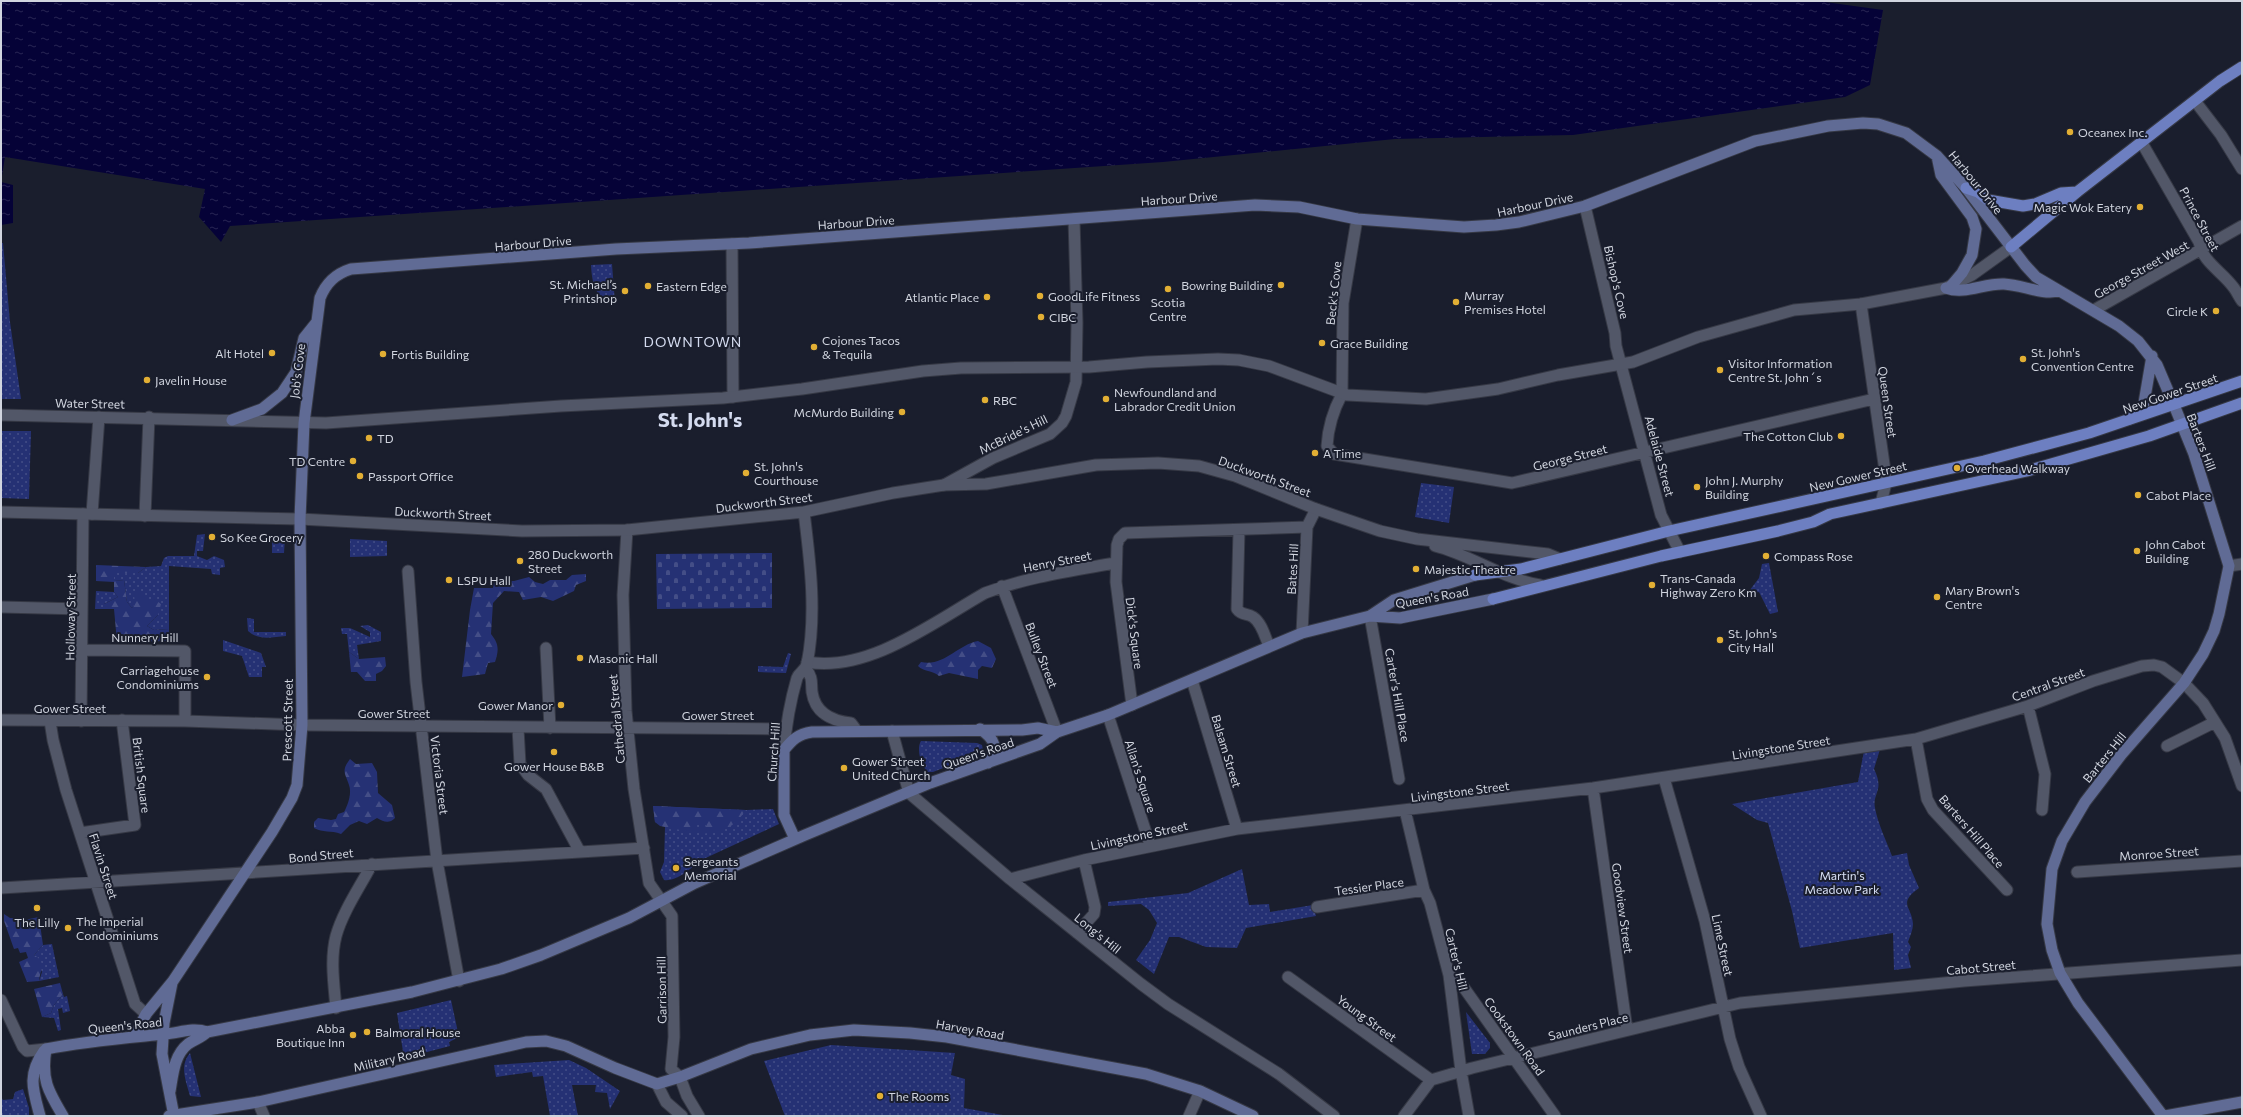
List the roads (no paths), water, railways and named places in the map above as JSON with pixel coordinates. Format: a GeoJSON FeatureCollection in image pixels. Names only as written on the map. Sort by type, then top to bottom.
{"type":"FeatureCollection","features":[{"type":"Feature","properties":{"kind":"main road"},"geometry":{"type":"LineString","coordinates":[[2011,247],[2077,192],[2220,81],[2242,67]]}},
{"type":"Feature","properties":{"kind":"main road","name":"Harbour Drive"},"geometry":{"type":"LineString","coordinates":[[316,323],[320,298],[325,286],[337,275],[351,269],[608,249],[732,244],[1255,205],[1279,205],[1321,211],[1357,219],[1464,227],[1489,226],[1519,222],[1585,206],[1755,141],[1828,126],[1863,123],[1893,128],[1912,137],[1938,156],[1966,188],[2033,273],[2059,291],[2094,310],[2129,334],[2152,356]]}},
{"type":"Feature","properties":{"kind":"main road"},"geometry":{"type":"LineString","coordinates":[[1938,156],[1941,175],[1972,217],[1976,229],[1972,255],[1962,273],[1948,287],[1956,292],[1992,284],[2005,284],[2047,294],[2059,291]]}},
{"type":"Feature","properties":{"kind":"main road"},"geometry":{"type":"LineString","coordinates":[[1966,188],[1978,192],[1988,200],[2023,206],[2035,204],[2062,193],[2077,192]]}},
{"type":"Feature","properties":{"kind":"main road"},"geometry":{"type":"LineString","coordinates":[[232,420],[262,409],[282,393],[296,372],[304,338],[316,323]]}},
{"type":"Feature","properties":{"kind":"main road","name":"Job's Cove"},"geometry":{"type":"LineString","coordinates":[[304,423],[316,323]]}},
{"type":"Feature","properties":{"kind":"main road"},"geometry":{"type":"LineString","coordinates":[[2130,420],[2144,403],[2152,356]]}},
{"type":"Feature","properties":{"kind":"main road","name":"Barters Hill"},"geometry":{"type":"LineString","coordinates":[[2152,356],[2194,454],[2229,566],[2214,631],[2184,683],[2121,755],[2085,802],[2062,840],[2052,869],[2047,908],[2049,937],[2060,973],[2078,1003],[2164,1116]]}},
{"type":"Feature","properties":{"kind":"main road","name":"New Gower Street"},"geometry":{"type":"LineString","coordinates":[[1475,575],[1500,572],[1560,559],[1669,532],[1991,459],[2089,433],[2242,381]]}},
{"type":"Feature","properties":{"kind":"main road"},"geometry":{"type":"LineString","coordinates":[[1540,585],[1680,552],[1778,531],[1813,522],[1830,514],[2027,471],[2150,436],[2242,403]]}},
{"type":"Feature","properties":{"kind":"main road","name":"Prescott Street"},"geometry":{"type":"LineString","coordinates":[[135,1036],[146,1014],[173,981],[243,873],[272,832],[292,798],[299,769],[302,725],[300,519],[304,423]]}},
{"type":"Feature","properties":{"kind":"main road","name":"Queen's Road"},"geometry":{"type":"LineString","coordinates":[[1370,616],[1394,600],[1475,575]]}},
{"type":"Feature","properties":{"kind":"main road","name":"Queen's Road"},"geometry":{"type":"LineString","coordinates":[[1370,616],[1400,618],[1493,599],[1540,585]]}},
{"type":"Feature","properties":{"kind":"main road"},"geometry":{"type":"LineString","coordinates":[[784,750],[794,738],[801,733],[857,731],[1022,730],[1038,728],[1057,732],[1108,715],[1302,633],[1370,616]]}},
{"type":"Feature","properties":{"kind":"main road"},"geometry":{"type":"LineString","coordinates":[[980,730],[991,738],[995,745],[996,750],[988,763]]}},
{"type":"Feature","properties":{"kind":"main road","name":"Queen's Road"},"geometry":{"type":"LineString","coordinates":[[46,1049],[135,1036],[163,1035],[198,1029],[207,1032],[336,1008],[459,981],[541,955],[629,918],[694,883],[795,839],[909,793],[1040,744],[1057,732]]}},
{"type":"Feature","properties":{"kind":"main road","name":"Church Hill"},"geometry":{"type":"LineString","coordinates":[[784,750],[784,815],[795,839]]}},
{"type":"Feature","properties":{"kind":"main road","name":"Prescott Street"},"geometry":{"type":"LineString","coordinates":[[172,1116],[170,1091],[162,1054],[163,1035],[173,981]]}},
{"type":"Feature","properties":{"kind":"main road","name":"Harvey Road"},"geometry":{"type":"LineString","coordinates":[[680,1077],[751,1049],[827,1032],[862,1030],[947,1038],[1146,1074],[1200,1091],[1253,1116]]}},
{"type":"Feature","properties":{"kind":"main road"},"geometry":{"type":"LineString","coordinates":[[170,1091],[178,1054],[184,1047],[200,1038],[207,1032]]}},
{"type":"Feature","properties":{"kind":"main road","name":"Military Road"},"geometry":{"type":"LineString","coordinates":[[172,1116],[258,1102],[526,1042],[546,1041],[566,1046],[614,1068],[657,1084]]}},
{"type":"Feature","properties":{"kind":"main road"},"geometry":{"type":"LineString","coordinates":[[40,1116],[33,1088],[33,1074],[37,1062],[46,1049]]}},
{"type":"Feature","properties":{"kind":"main road"},"geometry":{"type":"LineString","coordinates":[[46,1049],[44,1079],[49,1092],[63,1116]]}},
{"type":"Feature","properties":{"kind":"main road"},"geometry":{"type":"LineString","coordinates":[[657,1084],[680,1077]]}},
{"type":"Feature","properties":{"kind":"main road"},"geometry":{"type":"LineString","coordinates":[[2164,1116],[2242,1102]]}},
{"type":"Feature","properties":{"kind":"street"},"geometry":{"type":"LineString","coordinates":[[2195,101],[2221,135],[2242,169]]}},
{"type":"Feature","properties":{"kind":"street","name":"Prince Street"},"geometry":{"type":"LineString","coordinates":[[2142,143],[2198,242],[2201,251],[2213,268],[2234,287],[2242,301]]}},
{"type":"Feature","properties":{"kind":"street","name":"Bishop's Cove"},"geometry":{"type":"LineString","coordinates":[[1585,206],[1621,364]]}},
{"type":"Feature","properties":{"kind":"street","name":"McBride's Hill"},"geometry":{"type":"LineString","coordinates":[[944,485],[993,458],[1042,438],[1057,428],[1064,420],[1071,405],[1075,389],[1077,323],[1074,219]]}},
{"type":"Feature","properties":{"kind":"street","name":"Beck's Cove"},"geometry":{"type":"LineString","coordinates":[[1342,394],[1343,303],[1357,219]]}},
{"type":"Feature","properties":{"kind":"street","name":"George Street West"},"geometry":{"type":"LineString","coordinates":[[2094,310],[2201,251],[2242,226]]}},
{"type":"Feature","properties":{"kind":"street"},"geometry":{"type":"LineString","coordinates":[[732,244],[733,397]]}},
{"type":"Feature","properties":{"kind":"street","name":"Water Street"},"geometry":{"type":"LineString","coordinates":[[1,415],[149,417],[304,423],[733,397],[923,371],[961,368],[1076,367],[1193,360],[1239,360],[1269,366],[1342,394],[1426,399],[1498,389],[1558,375],[1621,364],[1647,357],[1698,337],[1764,317],[1817,307],[1861,304],[1948,287],[1972,275],[2011,247]]}},
{"type":"Feature","properties":{"kind":"street","name":"Queen Street"},"geometry":{"type":"LineString","coordinates":[[1861,304],[1886,484],[1881,503]]}},
{"type":"Feature","properties":{"kind":"street","name":"Adelaide Street"},"geometry":{"type":"LineString","coordinates":[[1621,364],[1646,452],[1661,515],[1680,552]]}},
{"type":"Feature","properties":{"kind":"street","name":"George Street"},"geometry":{"type":"LineString","coordinates":[[1342,394],[1334,413],[1327,446],[1334,454],[1343,457],[1512,483],[1874,399]]}},
{"type":"Feature","properties":{"kind":"street","name":"Holloway Street"},"geometry":{"type":"LineString","coordinates":[[81,721],[82,609],[88,514],[99,417]]}},
{"type":"Feature","properties":{"kind":"street"},"geometry":{"type":"LineString","coordinates":[[145,516],[149,417]]}},
{"type":"Feature","properties":{"kind":"street","name":"Duckworth Street"},"geometry":{"type":"LineString","coordinates":[[1,512],[300,519],[522,530],[627,530],[804,512],[893,493],[944,485],[986,484],[1096,465],[1158,463],[1198,466],[1235,476],[1380,531],[1417,539],[1548,554],[1560,559]]}},
{"type":"Feature","properties":{"kind":"street","name":"Bates Hill"},"geometry":{"type":"LineString","coordinates":[[1302,633],[1307,527],[1316,508]]}},
{"type":"Feature","properties":{"kind":"street","name":"Church Hill"},"geometry":{"type":"LineString","coordinates":[[784,750],[786,729],[798,676],[806,666],[811,619],[811,570],[804,512]]}},
{"type":"Feature","properties":{"kind":"street"},"geometry":{"type":"LineString","coordinates":[[1115,563],[1119,538],[1125,533],[1307,527]]}},
{"type":"Feature","properties":{"kind":"street","name":"Cathedral Street"},"geometry":{"type":"LineString","coordinates":[[627,530],[626,552],[623,561],[623,623],[626,711],[629,727],[634,788],[649,883],[663,901]]}},
{"type":"Feature","properties":{"kind":"street"},"geometry":{"type":"LineString","coordinates":[[1239,530],[1236,609],[1244,616],[1252,616],[1258,621],[1269,646]]}},
{"type":"Feature","properties":{"kind":"street","name":"Duckworth Street"},"geometry":{"type":"LineString","coordinates":[[1417,539],[1433,546],[1449,550],[1518,580],[1540,585]]}},
{"type":"Feature","properties":{"kind":"street","name":"Henry Street"},"geometry":{"type":"LineString","coordinates":[[806,666],[866,658],[888,650],[980,596],[1002,586],[1115,563]]}},
{"type":"Feature","properties":{"kind":"street","name":"Dick's Square"},"geometry":{"type":"LineString","coordinates":[[1115,563],[1118,604],[1132,705]]}},
{"type":"Feature","properties":{"kind":"street"},"geometry":{"type":"LineString","coordinates":[[2229,566],[2242,564]]}},
{"type":"Feature","properties":{"kind":"street","name":"Victoria Street"},"geometry":{"type":"LineString","coordinates":[[408,571],[421,726],[437,861],[459,981]]}},
{"type":"Feature","properties":{"kind":"street","name":"Bulley Street"},"geometry":{"type":"LineString","coordinates":[[1002,586],[1057,732]]}},
{"type":"Feature","properties":{"kind":"street"},"geometry":{"type":"LineString","coordinates":[[1,607],[82,609]]}},
{"type":"Feature","properties":{"kind":"street","name":"Carter's Hill Place"},"geometry":{"type":"LineString","coordinates":[[1370,616],[1399,779]]}},
{"type":"Feature","properties":{"kind":"street"},"geometry":{"type":"LineString","coordinates":[[546,648],[550,728]]}},
{"type":"Feature","properties":{"kind":"street","name":"Nunnery Hill"},"geometry":{"type":"LineString","coordinates":[[82,650],[185,651],[185,721]]}},
{"type":"Feature","properties":{"kind":"street","name":"Central Street"},"geometry":{"type":"LineString","coordinates":[[1916,739],[2028,706],[2093,681],[2142,666],[2154,665],[2162,667],[2184,683],[2203,703],[2226,738],[2242,786]]}},
{"type":"Feature","properties":{"kind":"street","name":"Church Hill"},"geometry":{"type":"LineString","coordinates":[[806,666],[812,678],[813,696],[818,708],[833,721],[851,723],[857,731]]}},
{"type":"Feature","properties":{"kind":"street","name":"Balsam Street"},"geometry":{"type":"LineString","coordinates":[[1192,680],[1237,829]]}},
{"type":"Feature","properties":{"kind":"street"},"geometry":{"type":"LineString","coordinates":[[2028,706],[2045,774],[2042,810]]}},
{"type":"Feature","properties":{"kind":"street","name":"Allan's Square"},"geometry":{"type":"LineString","coordinates":[[1108,715],[1150,845]]}},
{"type":"Feature","properties":{"kind":"street","name":"Gower Street"},"geometry":{"type":"LineString","coordinates":[[1,720],[122,720],[302,725],[518,728],[629,727],[786,729]]}},
{"type":"Feature","properties":{"kind":"street","name":"British Square"},"geometry":{"type":"LineString","coordinates":[[80,833],[135,825],[122,720]]}},
{"type":"Feature","properties":{"kind":"street","name":"Flavin Street"},"geometry":{"type":"LineString","coordinates":[[50,721],[54,747],[134,1004],[146,1014]]}},
{"type":"Feature","properties":{"kind":"street"},"geometry":{"type":"LineString","coordinates":[[2167,746],[2215,722]]}},
{"type":"Feature","properties":{"kind":"street"},"geometry":{"type":"LineString","coordinates":[[518,728],[520,764],[528,774],[546,789],[580,852]]}},
{"type":"Feature","properties":{"kind":"street"},"geometry":{"type":"LineString","coordinates":[[892,731],[909,793]]}},
{"type":"Feature","properties":{"kind":"street","name":"Livingstone Street"},"geometry":{"type":"LineString","coordinates":[[1010,879],[1150,845],[1237,829],[1593,788],[1916,739]]}},
{"type":"Feature","properties":{"kind":"street","name":"Barters Hill Place"},"geometry":{"type":"LineString","coordinates":[[1916,739],[1927,799],[1933,810],[2007,890]]}},
{"type":"Feature","properties":{"kind":"street","name":"Lime Street"},"geometry":{"type":"LineString","coordinates":[[1664,778],[1705,921],[1722,1007],[1739,1067],[1761,1116]]}},
{"type":"Feature","properties":{"kind":"street","name":"Goodview Street"},"geometry":{"type":"LineString","coordinates":[[1593,788],[1627,1030]]}},
{"type":"Feature","properties":{"kind":"street","name":"Long's Hill"},"geometry":{"type":"LineString","coordinates":[[909,793],[1010,879],[1156,996],[1268,1066],[1334,1116]]}},
{"type":"Feature","properties":{"kind":"street","name":"Carter's Hill"},"geometry":{"type":"LineString","coordinates":[[1404,810],[1424,890],[1430,903],[1449,975],[1461,1071],[1469,1116]]}},
{"type":"Feature","properties":{"kind":"street","name":"Bond Street"},"geometry":{"type":"LineString","coordinates":[[1,888],[644,848]]}},
{"type":"Feature","properties":{"kind":"street"},"geometry":{"type":"LineString","coordinates":[[1077,933],[1094,914],[1096,907],[1084,860]]}},
{"type":"Feature","properties":{"kind":"street","name":"Monroe Street"},"geometry":{"type":"LineString","coordinates":[[2077,872],[2242,861]]}},
{"type":"Feature","properties":{"kind":"street"},"geometry":{"type":"LineString","coordinates":[[336,1008],[334,980],[336,937],[340,925],[372,864]]}},
{"type":"Feature","properties":{"kind":"street","name":"Tessier Place"},"geometry":{"type":"LineString","coordinates":[[1317,907],[1424,890]]}},
{"type":"Feature","properties":{"kind":"street","name":"Garrison Hill"},"geometry":{"type":"LineString","coordinates":[[663,901],[672,916],[674,1037],[671,1069],[680,1077]]}},
{"type":"Feature","properties":{"kind":"street","name":"Cabot Street"},"geometry":{"type":"LineString","coordinates":[[1722,1007],[1740,1003],[1885,988],[2060,973],[2242,960]]}},
{"type":"Feature","properties":{"kind":"street","name":"Cookstown Road"},"geometry":{"type":"LineString","coordinates":[[1449,975],[1462,986],[1555,1116]]}},
{"type":"Feature","properties":{"kind":"street","name":"Young Street"},"geometry":{"type":"LineString","coordinates":[[1288,977],[1431,1080]]}},
{"type":"Feature","properties":{"kind":"street"},"geometry":{"type":"LineString","coordinates":[[1,1000],[23,1047],[27,1051],[46,1049]]}},
{"type":"Feature","properties":{"kind":"street","name":"Saunders Place"},"geometry":{"type":"LineString","coordinates":[[1431,1080],[1514,1057],[1722,1007]]}},
{"type":"Feature","properties":{"kind":"street"},"geometry":{"type":"LineString","coordinates":[[680,1077],[687,1096],[699,1116]]}},
{"type":"Feature","properties":{"kind":"street"},"geometry":{"type":"LineString","coordinates":[[1404,1116],[1431,1080]]}},
{"type":"Feature","properties":{"kind":"street"},"geometry":{"type":"LineString","coordinates":[[657,1084],[666,1102],[682,1116]]}},
{"type":"Feature","properties":{"kind":"street"},"geometry":{"type":"LineString","coordinates":[[1189,1116],[1200,1091]]}},
{"type":"Feature","properties":{"kind":"street"},"geometry":{"type":"LineString","coordinates":[[258,1102],[264,1116]]}},
{"type":"Feature","properties":{"kind":"water"},"geometry":{"type":"Polygon","coordinates":[[[1,1],[1818,1],[1883,10],[1870,85],[1845,97],[1573,135],[1395,139],[1163,162],[230,226],[221,242],[199,217],[205,189],[5,157],[1,182],[1,1]]]}},
{"type":"Feature","properties":{"kind":"water"},"geometry":{"type":"Polygon","coordinates":[[[1,182],[13,185],[13,223],[1,225],[1,182]]]}},
{"type":"Feature","properties":{"kind":"place","name":"Oceanex Inc."},"geometry":{"type":"Point","coordinates":[2070,132]}},
{"type":"Feature","properties":{"kind":"place","name":"Magic Wok Eatery"},"geometry":{"type":"Point","coordinates":[2140,207]}},
{"type":"Feature","properties":{"kind":"place","name":"Bowring Building"},"geometry":{"type":"Point","coordinates":[1281,285]}},
{"type":"Feature","properties":{"kind":"place","name":"Eastern Edge"},"geometry":{"type":"Point","coordinates":[648,286]}},
{"type":"Feature","properties":{"kind":"place","name":"Scotia Centre"},"geometry":{"type":"Point","coordinates":[1168,289]}},
{"type":"Feature","properties":{"kind":"place","name":"St. Michael’s Printshop"},"geometry":{"type":"Point","coordinates":[625,291]}},
{"type":"Feature","properties":{"kind":"place","name":"GoodLife Fitness"},"geometry":{"type":"Point","coordinates":[1040,296]}},
{"type":"Feature","properties":{"kind":"place","name":"Atlantic Place"},"geometry":{"type":"Point","coordinates":[987,297]}},
{"type":"Feature","properties":{"kind":"place","name":"Murray Premises Hotel"},"geometry":{"type":"Point","coordinates":[1456,302]}},
{"type":"Feature","properties":{"kind":"place","name":"Circle K"},"geometry":{"type":"Point","coordinates":[2216,311]}},
{"type":"Feature","properties":{"kind":"place","name":"CIBC"},"geometry":{"type":"Point","coordinates":[1041,317]}},
{"type":"Feature","properties":{"kind":"place","name":"Grace Building"},"geometry":{"type":"Point","coordinates":[1322,343]}},
{"type":"Feature","properties":{"kind":"place","name":"Cojones Tacos & Tequila"},"geometry":{"type":"Point","coordinates":[814,347]}},
{"type":"Feature","properties":{"kind":"place","name":"Alt Hotel"},"geometry":{"type":"Point","coordinates":[272,353]}},
{"type":"Feature","properties":{"kind":"place","name":"Fortis Building"},"geometry":{"type":"Point","coordinates":[383,354]}},
{"type":"Feature","properties":{"kind":"place","name":"St. John's Convention Centre"},"geometry":{"type":"Point","coordinates":[2023,359]}},
{"type":"Feature","properties":{"kind":"place","name":"Visitor Information Centre St. John´s"},"geometry":{"type":"Point","coordinates":[1720,370]}},
{"type":"Feature","properties":{"kind":"place","name":"Javelin House"},"geometry":{"type":"Point","coordinates":[147,380]}},
{"type":"Feature","properties":{"kind":"place","name":"Newfoundland and Labrador Credit Union"},"geometry":{"type":"Point","coordinates":[1106,399]}},
{"type":"Feature","properties":{"kind":"place","name":"RBC"},"geometry":{"type":"Point","coordinates":[985,400]}},
{"type":"Feature","properties":{"kind":"place","name":"McMurdo Building"},"geometry":{"type":"Point","coordinates":[902,412]}},
{"type":"Feature","properties":{"kind":"place","name":"The Cotton Club"},"geometry":{"type":"Point","coordinates":[1841,436]}},
{"type":"Feature","properties":{"kind":"place","name":"TD"},"geometry":{"type":"Point","coordinates":[369,438]}},
{"type":"Feature","properties":{"kind":"place","name":"A Time"},"geometry":{"type":"Point","coordinates":[1315,453]}},
{"type":"Feature","properties":{"kind":"place","name":"TD Centre"},"geometry":{"type":"Point","coordinates":[353,461]}},
{"type":"Feature","properties":{"kind":"place","name":"Overhead Walkway"},"geometry":{"type":"Point","coordinates":[1957,468]}},
{"type":"Feature","properties":{"kind":"place","name":"St. John's Courthouse"},"geometry":{"type":"Point","coordinates":[746,473]}},
{"type":"Feature","properties":{"kind":"place","name":"Passport Office"},"geometry":{"type":"Point","coordinates":[360,476]}},
{"type":"Feature","properties":{"kind":"place","name":"John J. Murphy Building"},"geometry":{"type":"Point","coordinates":[1697,487]}},
{"type":"Feature","properties":{"kind":"place","name":"Cabot Place"},"geometry":{"type":"Point","coordinates":[2138,495]}},
{"type":"Feature","properties":{"kind":"place","name":"So Kee Grocery"},"geometry":{"type":"Point","coordinates":[212,537]}},
{"type":"Feature","properties":{"kind":"place","name":"John Cabot Building"},"geometry":{"type":"Point","coordinates":[2137,551]}},
{"type":"Feature","properties":{"kind":"place","name":"Compass Rose"},"geometry":{"type":"Point","coordinates":[1766,556]}},
{"type":"Feature","properties":{"kind":"place","name":"280 Duckworth Street"},"geometry":{"type":"Point","coordinates":[520,561]}},
{"type":"Feature","properties":{"kind":"place","name":"Majestic Theatre"},"geometry":{"type":"Point","coordinates":[1416,569]}},
{"type":"Feature","properties":{"kind":"place","name":"LSPU Hall"},"geometry":{"type":"Point","coordinates":[449,580]}},
{"type":"Feature","properties":{"kind":"place","name":"Trans-Canada Highway Zero Km"},"geometry":{"type":"Point","coordinates":[1652,585]}},
{"type":"Feature","properties":{"kind":"place","name":"Mary Brown's Centre"},"geometry":{"type":"Point","coordinates":[1937,597]}},
{"type":"Feature","properties":{"kind":"place","name":"St. John's City Hall"},"geometry":{"type":"Point","coordinates":[1720,640]}},
{"type":"Feature","properties":{"kind":"place","name":"Masonic Hall"},"geometry":{"type":"Point","coordinates":[580,658]}},
{"type":"Feature","properties":{"kind":"place","name":"Carriagehouse Condominiums"},"geometry":{"type":"Point","coordinates":[207,677]}},
{"type":"Feature","properties":{"kind":"place","name":"Gower Manor"},"geometry":{"type":"Point","coordinates":[561,705]}},
{"type":"Feature","properties":{"kind":"place","name":"Gower House B&B"},"geometry":{"type":"Point","coordinates":[554,752]}},
{"type":"Feature","properties":{"kind":"place","name":"Gower Street United Church"},"geometry":{"type":"Point","coordinates":[844,768]}},
{"type":"Feature","properties":{"kind":"place","name":"Sergeants Memorial"},"geometry":{"type":"Point","coordinates":[676,868]}},
{"type":"Feature","properties":{"kind":"place","name":"The Lilly"},"geometry":{"type":"Point","coordinates":[37,908]}},
{"type":"Feature","properties":{"kind":"place","name":"The Imperial Condominiums"},"geometry":{"type":"Point","coordinates":[68,928]}},
{"type":"Feature","properties":{"kind":"place","name":"Balmoral House"},"geometry":{"type":"Point","coordinates":[367,1032]}},
{"type":"Feature","properties":{"kind":"place","name":"Abba Boutique Inn"},"geometry":{"type":"Point","coordinates":[353,1035]}},
{"type":"Feature","properties":{"kind":"place","name":"The Rooms"},"geometry":{"type":"Point","coordinates":[880,1096]}},
{"type":"Feature","properties":{"kind":"district","name":"DOWNTOWN"},"geometry":{"type":"Point","coordinates":[693,341]}},
{"type":"Feature","properties":{"kind":"district","name":"St. John's"},"geometry":{"type":"Point","coordinates":[700,419]}},
{"type":"Feature","properties":{"kind":"park label","name":"Martin's Meadow Park"},"geometry":{"type":"Point","coordinates":[1842,882]}}]}
